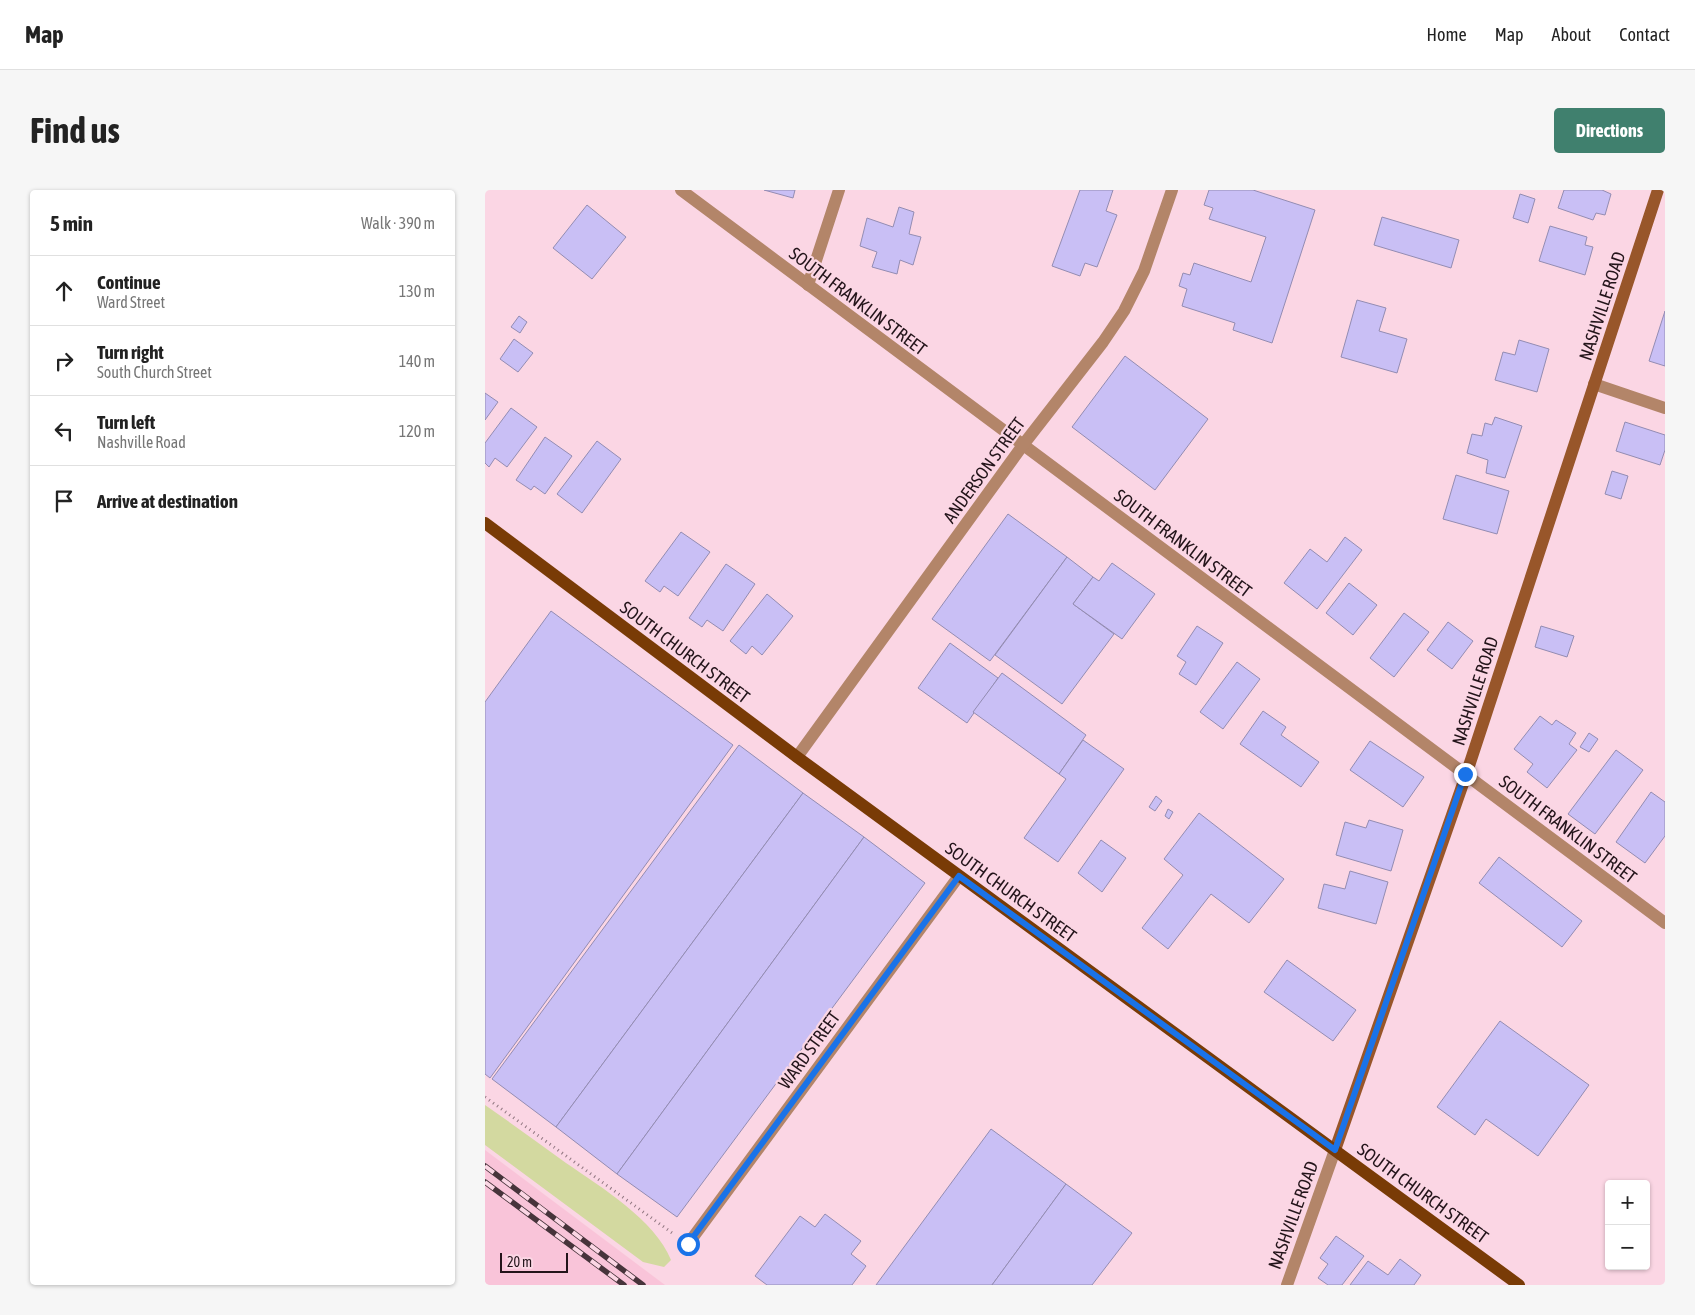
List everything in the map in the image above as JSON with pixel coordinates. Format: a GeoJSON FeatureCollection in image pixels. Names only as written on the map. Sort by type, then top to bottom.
{"type":"FeatureCollection","features":[{"type":"Feature","properties":{"kind":"main road","name":"NASHVILLE ROAD"},"geometry":{"type":"LineString","coordinates":[[1335,1150],[1465,774],[1658,190]]}},
{"type":"Feature","properties":{"kind":"main road","name":"SOUTH CHURCH STREET"},"geometry":{"type":"LineString","coordinates":[[485,524],[797,757],[1519,1285]]}},
{"type":"Feature","properties":{"kind":"street","name":"SOUTH FRANKLIN STREET"},"geometry":{"type":"LineString","coordinates":[[681,190],[1665,923]]}},
{"type":"Feature","properties":{"kind":"street"},"geometry":{"type":"LineString","coordinates":[[808,285],[839,190]]}},
{"type":"Feature","properties":{"kind":"street","name":"ANDERSON STREET"},"geometry":{"type":"LineString","coordinates":[[797,757],[1023,445],[1103,342],[1123,311],[1144,271],[1172,190]]}},
{"type":"Feature","properties":{"kind":"street"},"geometry":{"type":"LineString","coordinates":[[1594,384],[1665,408]]}},
{"type":"Feature","properties":{"kind":"street","name":"WARD STREET"},"geometry":{"type":"LineString","coordinates":[[688,1244],[959,876]]}},
{"type":"Feature","properties":{"kind":"street","name":"NASHVILLE ROAD"},"geometry":{"type":"LineString","coordinates":[[1287,1285],[1335,1150]]}},
{"type":"Feature","properties":{"kind":"path"},"geometry":{"type":"LineString","coordinates":[[485,1097],[688,1244]]}},
{"type":"Feature","properties":{"kind":"shaded area"},"geometry":{"type":"Polygon","coordinates":[[[485,1150],[665,1285],[485,1285],[485,1150]]]}},
{"type":"Feature","properties":{"kind":"green space"},"geometry":{"type":"Polygon","coordinates":[[[485,1105],[626,1206],[653,1231],[671,1260],[664,1267],[643,1262],[485,1145],[485,1105]]]}},
{"type":"Feature","properties":{"kind":"building"},"geometry":{"type":"Polygon","coordinates":[[[764,190],[795,190],[793,198],[764,190]]]}},
{"type":"Feature","properties":{"kind":"building"},"geometry":{"type":"Polygon","coordinates":[[[1080,190],[1113,190],[1106,211],[1117,215],[1097,267],[1085,263],[1080,276],[1052,266],[1080,190]]]}},
{"type":"Feature","properties":{"kind":"building"},"geometry":{"type":"Polygon","coordinates":[[[1209,190],[1253,190],[1315,210],[1272,343],[1233,330],[1235,323],[1182,306],[1187,289],[1179,286],[1183,273],[1190,275],[1194,263],[1251,282],[1266,237],[1209,219],[1213,208],[1204,205],[1209,190]]]}},
{"type":"Feature","properties":{"kind":"building"},"geometry":{"type":"Polygon","coordinates":[[[1564,190],[1602,190],[1611,194],[1605,215],[1596,213],[1593,220],[1558,208],[1564,190]]]}},
{"type":"Feature","properties":{"kind":"building"},"geometry":{"type":"Polygon","coordinates":[[[1520,194],[1535,199],[1528,223],[1513,218],[1520,194]]]}},
{"type":"Feature","properties":{"kind":"building"},"geometry":{"type":"Polygon","coordinates":[[[587,205],[626,237],[592,279],[553,248],[587,205]]]}},
{"type":"Feature","properties":{"kind":"building"},"geometry":{"type":"Polygon","coordinates":[[[899,207],[914,212],[909,234],[921,237],[913,265],[900,260],[897,274],[872,267],[877,252],[860,246],[867,218],[893,227],[899,207]]]}},
{"type":"Feature","properties":{"kind":"building"},"geometry":{"type":"Polygon","coordinates":[[[1382,217],[1459,240],[1451,268],[1374,245],[1382,217]]]}},
{"type":"Feature","properties":{"kind":"building"},"geometry":{"type":"Polygon","coordinates":[[[1550,226],[1587,237],[1585,245],[1593,247],[1585,275],[1539,261],[1550,226]]]}},
{"type":"Feature","properties":{"kind":"building"},"geometry":{"type":"Polygon","coordinates":[[[1357,300],[1386,308],[1379,331],[1407,339],[1397,373],[1341,357],[1357,300]]]}},
{"type":"Feature","properties":{"kind":"building"},"geometry":{"type":"Polygon","coordinates":[[[1665,311],[1665,366],[1649,361],[1665,311]]]}},
{"type":"Feature","properties":{"kind":"building"},"geometry":{"type":"Polygon","coordinates":[[[519,316],[527,322],[520,333],[511,327],[519,316]]]}},
{"type":"Feature","properties":{"kind":"building"},"geometry":{"type":"Polygon","coordinates":[[[514,339],[533,353],[518,372],[500,359],[514,339]]]}},
{"type":"Feature","properties":{"kind":"building"},"geometry":{"type":"Polygon","coordinates":[[[1519,340],[1549,349],[1537,392],[1495,380],[1503,352],[1515,355],[1519,340]]]}},
{"type":"Feature","properties":{"kind":"building"},"geometry":{"type":"Polygon","coordinates":[[[1125,356],[1208,419],[1155,490],[1072,427],[1125,356]]]}},
{"type":"Feature","properties":{"kind":"building"},"geometry":{"type":"Polygon","coordinates":[[[485,393],[498,402],[485,420],[485,393]]]}},
{"type":"Feature","properties":{"kind":"building"},"geometry":{"type":"Polygon","coordinates":[[[511,408],[537,427],[507,467],[495,458],[489,467],[485,463],[485,443],[511,408]]]}},
{"type":"Feature","properties":{"kind":"building"},"geometry":{"type":"Polygon","coordinates":[[[1495,417],[1522,426],[1505,478],[1486,473],[1488,460],[1467,453],[1472,434],[1482,436],[1485,423],[1492,425],[1495,417]]]}},
{"type":"Feature","properties":{"kind":"building"},"geometry":{"type":"Polygon","coordinates":[[[1625,422],[1665,435],[1665,450],[1660,465],[1616,451],[1625,422]]]}},
{"type":"Feature","properties":{"kind":"building"},"geometry":{"type":"Polygon","coordinates":[[[545,437],[572,456],[545,494],[534,486],[531,490],[516,480],[545,437]]]}},
{"type":"Feature","properties":{"kind":"building"},"geometry":{"type":"Polygon","coordinates":[[[597,441],[621,459],[582,513],[557,494],[597,441]]]}},
{"type":"Feature","properties":{"kind":"building"},"geometry":{"type":"Polygon","coordinates":[[[1612,471],[1628,476],[1621,499],[1605,494],[1612,471]]]}},
{"type":"Feature","properties":{"kind":"building"},"geometry":{"type":"Polygon","coordinates":[[[1456,475],[1509,491],[1497,534],[1443,519],[1456,475]]]}},
{"type":"Feature","properties":{"kind":"building"},"geometry":{"type":"Polygon","coordinates":[[[1008,514],[1067,557],[990,661],[932,619],[1008,514]]]}},
{"type":"Feature","properties":{"kind":"building"},"geometry":{"type":"Polygon","coordinates":[[[681,532],[710,552],[678,596],[664,586],[660,592],[645,581],[681,532]]]}},
{"type":"Feature","properties":{"kind":"building"},"geometry":{"type":"Polygon","coordinates":[[[1345,537],[1362,550],[1317,609],[1284,583],[1310,549],[1327,562],[1345,537]]]}},
{"type":"Feature","properties":{"kind":"building"},"geometry":{"type":"Polygon","coordinates":[[[1067,557],[1093,577],[1073,604],[1114,634],[1062,704],[995,655],[1067,557]]]}},
{"type":"Feature","properties":{"kind":"building"},"geometry":{"type":"Polygon","coordinates":[[[1112,563],[1155,594],[1122,639],[1073,604],[1093,577],[1099,581],[1112,563]]]}},
{"type":"Feature","properties":{"kind":"building"},"geometry":{"type":"Polygon","coordinates":[[[726,564],[755,584],[723,631],[707,620],[702,627],[689,618],[726,564]]]}},
{"type":"Feature","properties":{"kind":"building"},"geometry":{"type":"Polygon","coordinates":[[[1349,583],[1377,605],[1353,635],[1326,613],[1349,583]]]}},
{"type":"Feature","properties":{"kind":"building"},"geometry":{"type":"Polygon","coordinates":[[[767,594],[793,616],[762,655],[752,646],[746,654],[730,641],[767,594]]]}},
{"type":"Feature","properties":{"kind":"building"},"geometry":{"type":"Polygon","coordinates":[[[551,611],[733,745],[490,1078],[485,1074],[485,702],[551,611]]]}},
{"type":"Feature","properties":{"kind":"building"},"geometry":{"type":"Polygon","coordinates":[[[1404,613],[1429,632],[1394,677],[1370,658],[1404,613]]]}},
{"type":"Feature","properties":{"kind":"building"},"geometry":{"type":"Polygon","coordinates":[[[1448,622],[1473,641],[1452,669],[1427,650],[1448,622]]]}},
{"type":"Feature","properties":{"kind":"building"},"geometry":{"type":"Polygon","coordinates":[[[1197,626],[1223,643],[1196,685],[1179,674],[1186,662],[1177,656],[1197,626]]]}},
{"type":"Feature","properties":{"kind":"building"},"geometry":{"type":"Polygon","coordinates":[[[1541,626],[1574,636],[1567,657],[1535,647],[1541,626]]]}},
{"type":"Feature","properties":{"kind":"building"},"geometry":{"type":"Polygon","coordinates":[[[950,643],[998,678],[967,723],[918,688],[950,643]]]}},
{"type":"Feature","properties":{"kind":"building"},"geometry":{"type":"Polygon","coordinates":[[[1237,662],[1260,679],[1223,729],[1200,712],[1237,662]]]}},
{"type":"Feature","properties":{"kind":"building"},"geometry":{"type":"Polygon","coordinates":[[[1002,673],[1086,735],[1059,774],[973,712],[1002,673]]]}},
{"type":"Feature","properties":{"kind":"building"},"geometry":{"type":"Polygon","coordinates":[[[1263,711],[1286,727],[1281,735],[1319,762],[1301,787],[1240,744],[1263,711]]]}},
{"type":"Feature","properties":{"kind":"building"},"geometry":{"type":"Polygon","coordinates":[[[1540,716],[1552,725],[1556,720],[1576,733],[1569,744],[1577,750],[1547,788],[1527,772],[1533,764],[1514,749],[1540,716]]]}},
{"type":"Feature","properties":{"kind":"building"},"geometry":{"type":"Polygon","coordinates":[[[1589,733],[1598,739],[1589,752],[1580,747],[1589,733]]]}},
{"type":"Feature","properties":{"kind":"building"},"geometry":{"type":"Polygon","coordinates":[[[1083,740],[1124,769],[1058,862],[1024,838],[1066,779],[1059,774],[1083,740]]]}},
{"type":"Feature","properties":{"kind":"building"},"geometry":{"type":"Polygon","coordinates":[[[1370,741],[1424,777],[1403,807],[1350,770],[1370,741]]]}},
{"type":"Feature","properties":{"kind":"building"},"geometry":{"type":"Polygon","coordinates":[[[739,745],[803,793],[556,1127],[492,1079],[739,745]]]}},
{"type":"Feature","properties":{"kind":"building"},"geometry":{"type":"Polygon","coordinates":[[[1616,750],[1643,770],[1595,834],[1568,814],[1616,750]]]}},
{"type":"Feature","properties":{"kind":"building"},"geometry":{"type":"Polygon","coordinates":[[[1651,792],[1665,802],[1665,836],[1645,863],[1616,842],[1651,792]]]}},
{"type":"Feature","properties":{"kind":"building"},"geometry":{"type":"Polygon","coordinates":[[[803,793],[864,837],[617,1174],[556,1127],[803,793]]]}},
{"type":"Feature","properties":{"kind":"building"},"geometry":{"type":"Polygon","coordinates":[[[1156,796],[1162,801],[1155,811],[1149,807],[1156,796]]]}},
{"type":"Feature","properties":{"kind":"building"},"geometry":{"type":"Polygon","coordinates":[[[1168,809],[1173,812],[1169,819],[1165,816],[1168,809]]]}},
{"type":"Feature","properties":{"kind":"building"},"geometry":{"type":"Polygon","coordinates":[[[1199,813],[1284,879],[1249,923],[1211,894],[1168,949],[1142,928],[1183,875],[1164,859],[1199,813]]]}},
{"type":"Feature","properties":{"kind":"building"},"geometry":{"type":"Polygon","coordinates":[[[1369,820],[1403,830],[1391,871],[1336,855],[1345,822],[1366,828],[1369,820]]]}},
{"type":"Feature","properties":{"kind":"building"},"geometry":{"type":"Polygon","coordinates":[[[864,837],[925,883],[677,1217],[617,1174],[864,837]]]}},
{"type":"Feature","properties":{"kind":"building"},"geometry":{"type":"Polygon","coordinates":[[[1101,840],[1126,858],[1102,892],[1078,873],[1101,840]]]}},
{"type":"Feature","properties":{"kind":"building"},"geometry":{"type":"Polygon","coordinates":[[[1499,857],[1582,921],[1562,947],[1479,883],[1499,857]]]}},
{"type":"Feature","properties":{"kind":"building"},"geometry":{"type":"Polygon","coordinates":[[[1350,871],[1388,882],[1376,924],[1318,908],[1324,884],[1345,889],[1350,871]]]}},
{"type":"Feature","properties":{"kind":"building"},"geometry":{"type":"Polygon","coordinates":[[[1287,960],[1356,1010],[1333,1041],[1264,992],[1287,960]]]}},
{"type":"Feature","properties":{"kind":"building"},"geometry":{"type":"Polygon","coordinates":[[[1500,1021],[1589,1085],[1538,1156],[1486,1119],[1475,1135],[1437,1107],[1500,1021]]]}},
{"type":"Feature","properties":{"kind":"building"},"geometry":{"type":"Polygon","coordinates":[[[991,1129],[1066,1184],[992,1285],[876,1285],[991,1129]]]}},
{"type":"Feature","properties":{"kind":"building"},"geometry":{"type":"Polygon","coordinates":[[[1066,1184],[1132,1233],[1092,1285],[992,1285],[1066,1184]]]}},
{"type":"Feature","properties":{"kind":"building"},"geometry":{"type":"Polygon","coordinates":[[[825,1214],[861,1241],[851,1254],[866,1266],[852,1285],[767,1285],[755,1276],[800,1216],[815,1227],[825,1214]]]}},
{"type":"Feature","properties":{"kind":"building"},"geometry":{"type":"Polygon","coordinates":[[[1336,1236],[1364,1256],[1342,1285],[1328,1285],[1318,1278],[1328,1264],[1320,1258],[1336,1236]]]}},
{"type":"Feature","properties":{"kind":"building"},"geometry":{"type":"Polygon","coordinates":[[[1400,1259],[1421,1275],[1414,1285],[1350,1285],[1368,1261],[1388,1275],[1400,1259]]]}},
{"type":"Feature","properties":{"kind":"railway"},"geometry":{"type":"LineString","coordinates":[[485,1166],[643,1285]]}},
{"type":"Feature","properties":{"kind":"railway"},"geometry":{"type":"LineString","coordinates":[[485,1182],[624,1285]]}},
{"type":"Feature","properties":{"kind":"route"},"geometry":{"type":"LineString","coordinates":[[688,1244],[959,876],[1335,1150],[1465,774]]}}]}
